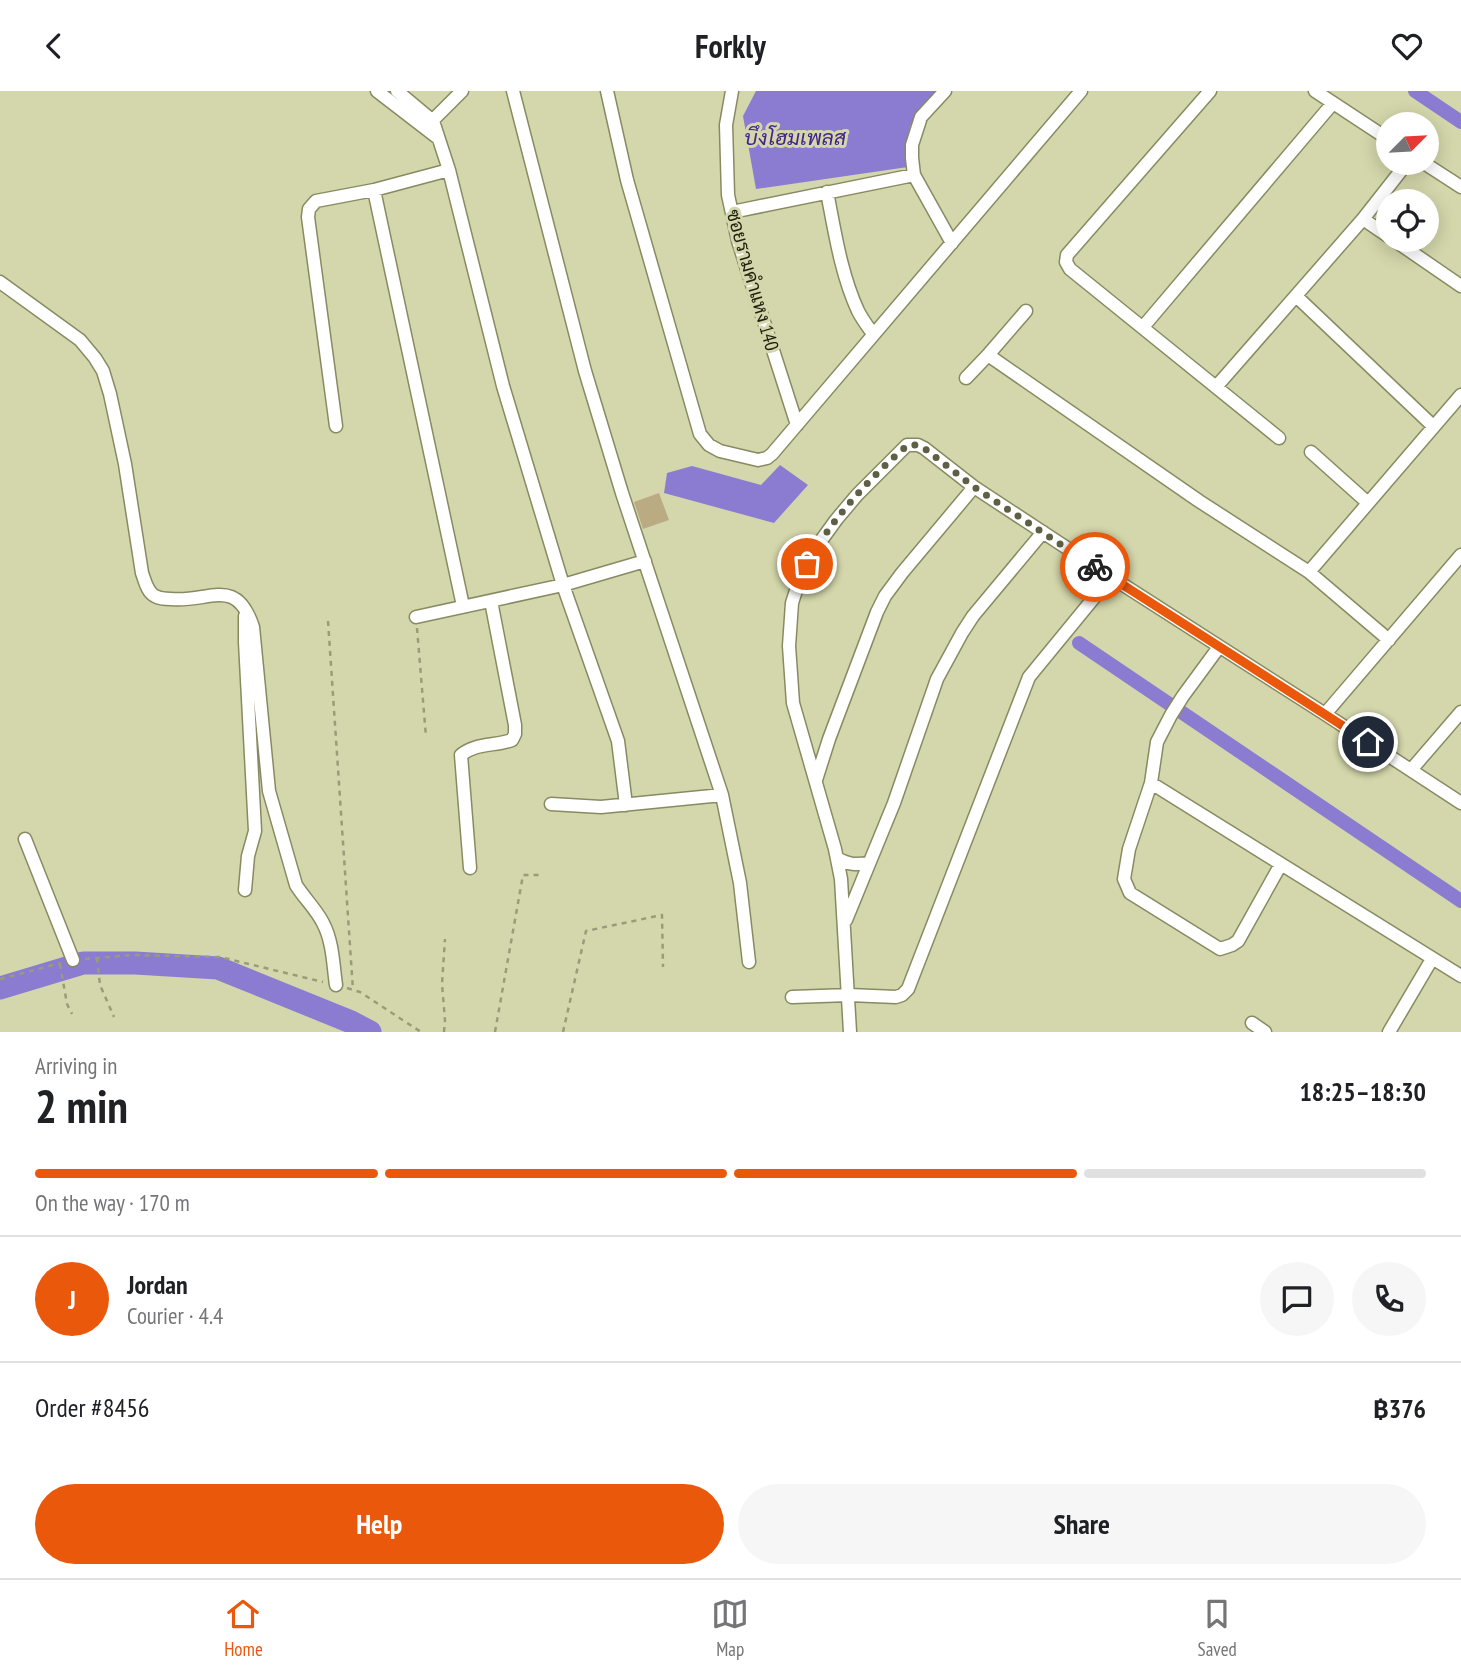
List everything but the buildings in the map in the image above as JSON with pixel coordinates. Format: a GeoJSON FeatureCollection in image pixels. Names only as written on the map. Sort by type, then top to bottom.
{"type":"FeatureCollection","features":[{"type":"Feature","properties":{"kind":"street"},"geometry":{"type":"LineString","coordinates":[[377,91],[428,125]]}},
{"type":"Feature","properties":{"kind":"street"},"geometry":{"type":"LineString","coordinates":[[397,91],[438,138],[449,170],[503,386],[564,585],[618,741],[626,805]]}},
{"type":"Feature","properties":{"kind":"street"},"geometry":{"type":"LineString","coordinates":[[428,125],[463,91]]}},
{"type":"Feature","properties":{"kind":"street"},"geometry":{"type":"LineString","coordinates":[[513,91],[585,371],[622,493],[722,795],[740,883],[749,962]]}},
{"type":"Feature","properties":{"kind":"street"},"geometry":{"type":"LineString","coordinates":[[607,91],[627,180],[700,434],[709,445],[720,451],[758,460],[772,454],[1081,91]]}},
{"type":"Feature","properties":{"kind":"street","name":"ซอยรามคำแหง 140"},"geometry":{"type":"LineString","coordinates":[[732,91],[726,125],[728,195],[738,241],[797,425]]}},
{"type":"Feature","properties":{"kind":"street"},"geometry":{"type":"LineString","coordinates":[[944,91],[921,117],[912,145],[912,158],[914,175],[952,243]]}},
{"type":"Feature","properties":{"kind":"street"},"geometry":{"type":"LineString","coordinates":[[1210,91],[1067,255],[1066,262],[1070,269],[1279,438]]}},
{"type":"Feature","properties":{"kind":"street"},"geometry":{"type":"LineString","coordinates":[[1315,91],[1376,131]]}},
{"type":"Feature","properties":{"kind":"street"},"geometry":{"type":"LineString","coordinates":[[1143,327],[1333,103]]}},
{"type":"Feature","properties":{"kind":"street"},"geometry":{"type":"LineString","coordinates":[[336,426],[309,209],[316,201],[374,190],[449,170]]}},
{"type":"Feature","properties":{"kind":"street"},"geometry":{"type":"LineString","coordinates":[[1439,173],[1461,187]]}},
{"type":"Feature","properties":{"kind":"street"},"geometry":{"type":"LineString","coordinates":[[732,212],[914,175]]}},
{"type":"Feature","properties":{"kind":"street"},"geometry":{"type":"LineString","coordinates":[[1216,387],[1363,219],[1398,175]]}},
{"type":"Feature","properties":{"kind":"street"},"geometry":{"type":"LineString","coordinates":[[374,190],[463,607]]}},
{"type":"Feature","properties":{"kind":"street"},"geometry":{"type":"LineString","coordinates":[[827,193],[848,286],[859,314],[873,334]]}},
{"type":"Feature","properties":{"kind":"street"},"geometry":{"type":"LineString","coordinates":[[1363,219],[1376,228]]}},
{"type":"Feature","properties":{"kind":"street"},"geometry":{"type":"LineString","coordinates":[[1411,252],[1461,286]]}},
{"type":"Feature","properties":{"kind":"street"},"geometry":{"type":"LineString","coordinates":[[0,282],[80,340],[103,371],[125,464],[146,586],[156,597],[176,600],[220,594],[230,596],[240,601],[253,627],[255,831],[248,856],[245,890]]}},
{"type":"Feature","properties":{"kind":"street"},"geometry":{"type":"LineString","coordinates":[[1296,296],[1433,426]]}},
{"type":"Feature","properties":{"kind":"street"},"geometry":{"type":"LineString","coordinates":[[966,379],[1026,311]]}},
{"type":"Feature","properties":{"kind":"street"},"geometry":{"type":"LineString","coordinates":[[988,355],[1199,501],[1309,572],[1389,641]]}},
{"type":"Feature","properties":{"kind":"street"},"geometry":{"type":"LineString","coordinates":[[1309,572],[1461,395]]}},
{"type":"Feature","properties":{"kind":"street"},"geometry":{"type":"LineString","coordinates":[[850,1032],[841,879],[793,703],[789,646],[792,603],[800,578],[815,549],[836,520],[857,495],[908,445],[924,448],[974,487],[1043,533],[1461,803]]}},
{"type":"Feature","properties":{"kind":"street"},"geometry":{"type":"LineString","coordinates":[[1311,452],[1368,503]]}},
{"type":"Feature","properties":{"kind":"street"},"geometry":{"type":"LineString","coordinates":[[816,780],[828,739],[884,596],[974,487]]}},
{"type":"Feature","properties":{"kind":"street"},"geometry":{"type":"LineString","coordinates":[[845,924],[894,803],[937,678],[973,616],[1043,533]]}},
{"type":"Feature","properties":{"kind":"street"},"geometry":{"type":"LineString","coordinates":[[1325,714],[1461,555]]}},
{"type":"Feature","properties":{"kind":"street"},"geometry":{"type":"LineString","coordinates":[[416,617],[564,585],[645,561]]}},
{"type":"Feature","properties":{"kind":"street"},"geometry":{"type":"LineString","coordinates":[[792,997],[897,997],[908,989],[1029,677],[1111,577]]}},
{"type":"Feature","properties":{"kind":"street"},"geometry":{"type":"LineString","coordinates":[[470,868],[460,755],[475,747],[512,740],[515,734],[491,601]]}},
{"type":"Feature","properties":{"kind":"street"},"geometry":{"type":"LineString","coordinates":[[1219,647],[1183,696],[1157,742],[1152,783],[1129,849],[1124,879],[1126,887],[1130,893],[1220,949],[1237,941],[1281,864]]}},
{"type":"Feature","properties":{"kind":"street"},"geometry":{"type":"LineString","coordinates":[[255,706],[276,817],[296,885],[323,922],[331,944],[336,985]]}},
{"type":"Feature","properties":{"kind":"street"},"geometry":{"type":"LineString","coordinates":[[1411,770],[1461,712]]}},
{"type":"Feature","properties":{"kind":"street"},"geometry":{"type":"LineString","coordinates":[[1152,783],[1461,977]]}},
{"type":"Feature","properties":{"kind":"street"},"geometry":{"type":"LineString","coordinates":[[551,804],[601,807],[722,795]]}},
{"type":"Feature","properties":{"kind":"street"},"geometry":{"type":"LineString","coordinates":[[25,839],[67,962]]}},
{"type":"Feature","properties":{"kind":"street"},"geometry":{"type":"LineString","coordinates":[[837,858],[847,864],[869,863]]}},
{"type":"Feature","properties":{"kind":"street"},"geometry":{"type":"LineString","coordinates":[[1389,1032],[1432,959]]}},
{"type":"Feature","properties":{"kind":"street"},"geometry":{"type":"LineString","coordinates":[[1252,1023],[1265,1032]]}},
{"type":"Feature","properties":{"kind":"path"},"geometry":{"type":"LineString","coordinates":[[416,617],[426,737]]}},
{"type":"Feature","properties":{"kind":"path"},"geometry":{"type":"LineString","coordinates":[[328,621],[353,990]]}},
{"type":"Feature","properties":{"kind":"path"},"geometry":{"type":"LineString","coordinates":[[495,1032],[523,875],[543,876]]}},
{"type":"Feature","properties":{"kind":"path"},"geometry":{"type":"LineString","coordinates":[[563,1032],[586,931],[662,915],[663,967]]}},
{"type":"Feature","properties":{"kind":"path"},"geometry":{"type":"LineString","coordinates":[[444,1032],[442,984],[445,939]]}},
{"type":"Feature","properties":{"kind":"path"},"geometry":{"type":"LineString","coordinates":[[0,979],[67,962],[97,958],[132,955],[220,957],[360,992],[421,1032]]}},
{"type":"Feature","properties":{"kind":"path"},"geometry":{"type":"LineString","coordinates":[[97,958],[100,985],[114,1017]]}},
{"type":"Feature","properties":{"kind":"path"},"geometry":{"type":"LineString","coordinates":[[67,962],[66,1004],[72,1014]]}},
{"type":"Feature","properties":{"kind":"water","name":"บึงโฮมเพลส"},"geometry":{"type":"Polygon","coordinates":[[[756,91],[937,91],[910,126],[908,167],[756,189],[743,116],[756,91]]]}},
{"type":"Feature","properties":{"kind":"water"},"geometry":{"type":"Polygon","coordinates":[[[780,465],[808,485],[774,523],[664,493],[667,473],[692,466],[761,485],[780,465]]]}},
{"type":"Feature","properties":{"kind":"waterway"},"geometry":{"type":"LineString","coordinates":[[1415,91],[1461,122]]}},
{"type":"Feature","properties":{"kind":"waterway"},"geometry":{"type":"LineString","coordinates":[[1079,643],[1461,901]]}},
{"type":"Feature","properties":{"kind":"waterway"},"geometry":{"type":"LineString","coordinates":[[0,988],[83,963],[218,968],[370,1032]]}},
{"type":"Feature","properties":{"kind":"way so far"},"geometry":{"type":"LineString","coordinates":[[807,564],[836,520],[857,495],[899,452],[908,445],[918,445],[974,487],[1095,567]]}},
{"type":"Feature","properties":{"kind":"route"},"geometry":{"type":"LineString","coordinates":[[1095,567],[1368,742]]}}]}
